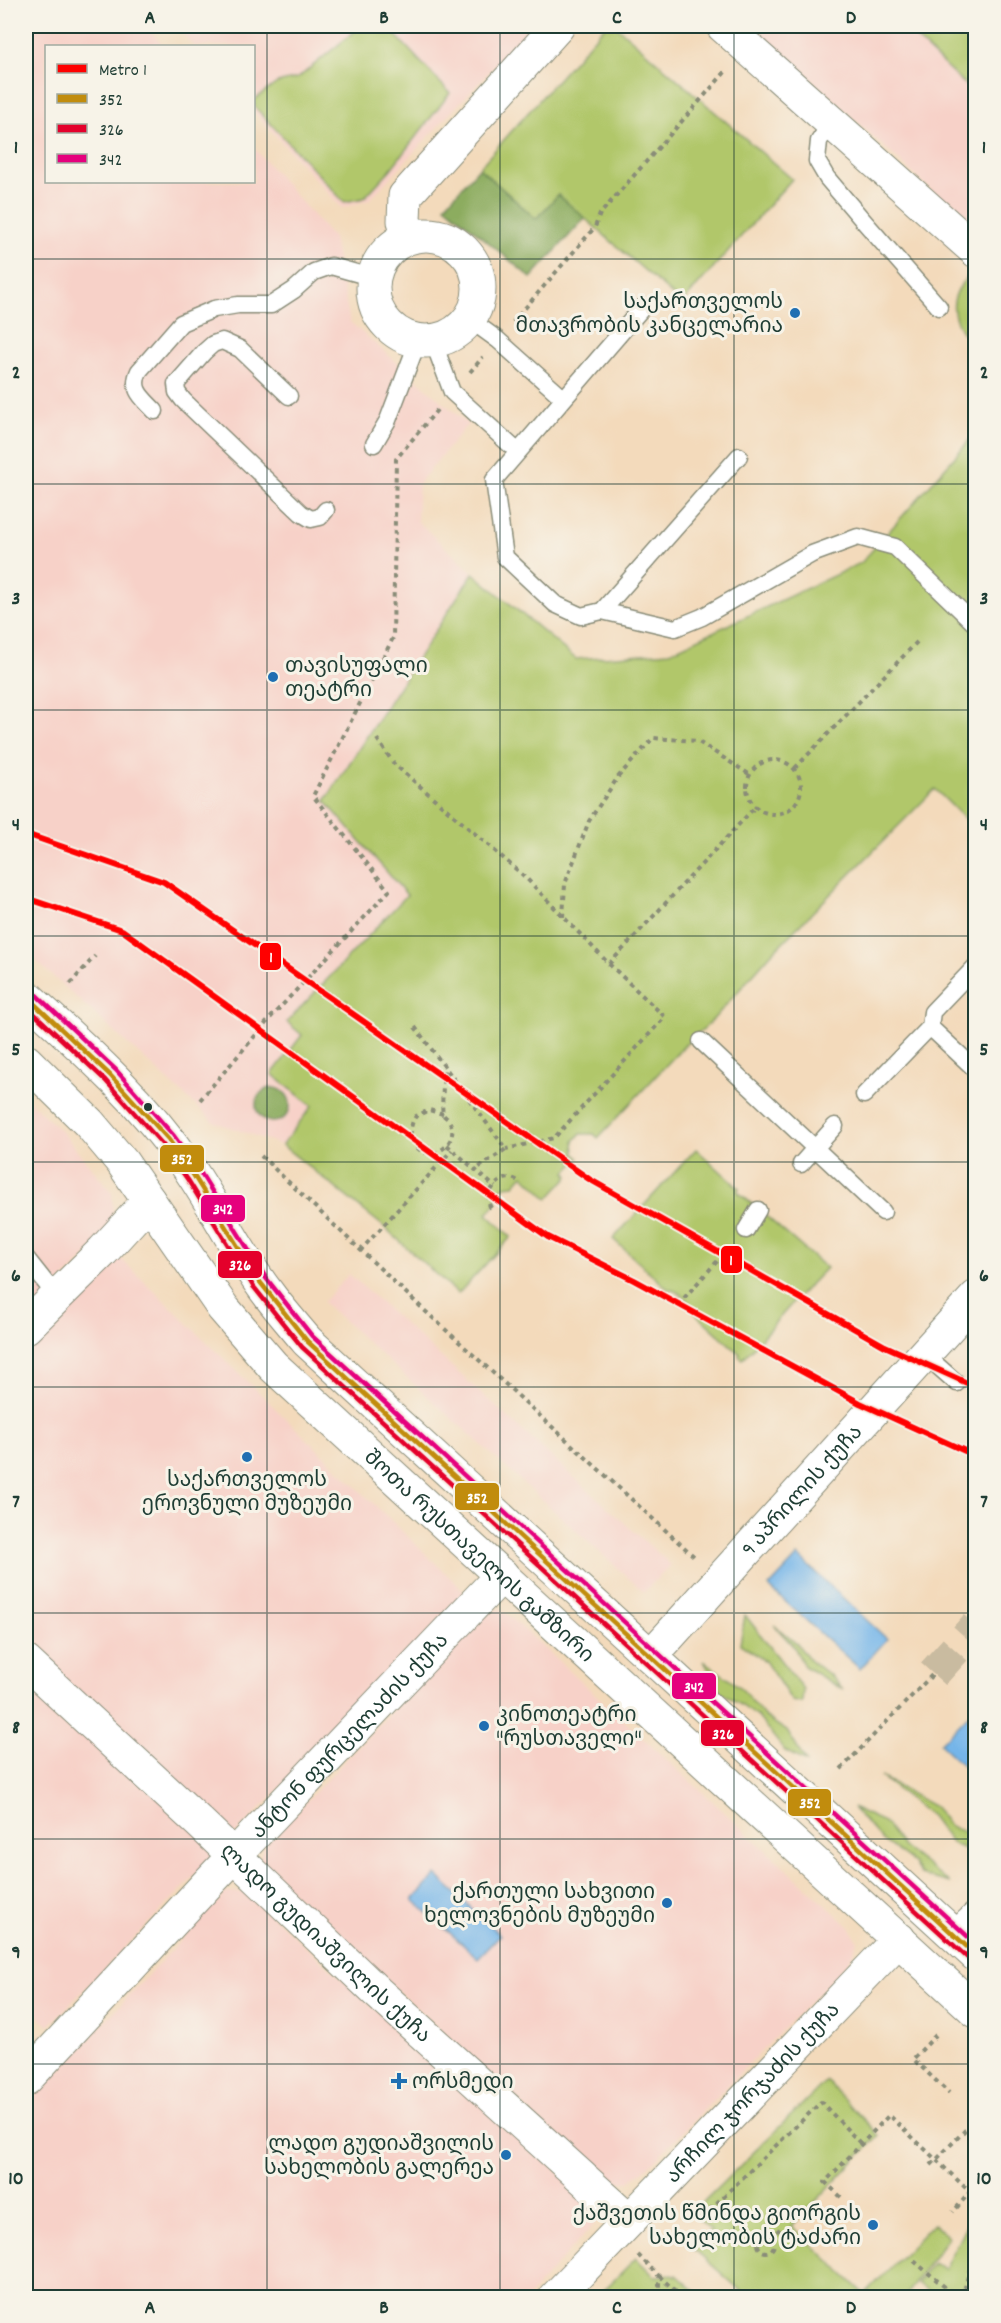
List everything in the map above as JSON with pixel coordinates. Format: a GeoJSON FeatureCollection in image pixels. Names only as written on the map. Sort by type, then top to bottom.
{"type":"FeatureCollection","features":[{"type":"Feature","properties":{"kind":"street"},"geometry":{"type":"LineString","coordinates":[[411,237],[404,221],[405,196],[558,26]]}},
{"type":"Feature","properties":{"kind":"street"},"geometry":{"type":"LineString","coordinates":[[723,26],[975,251]]}},
{"type":"Feature","properties":{"kind":"street"},"geometry":{"type":"LineString","coordinates":[[425,235],[440,237],[453,243],[473,264],[478,277],[479,292],[476,306],[469,319],[459,330],[447,337],[426,341],[398,334],[382,319],[375,306],[372,292],[378,264],[398,243],[411,237],[425,235]]}},
{"type":"Feature","properties":{"kind":"street","name":"შოთა რუსთაველის გამზირი"},"geometry":{"type":"LineString","coordinates":[[26,996],[94,1058],[154,1122],[186,1163],[246,1263],[273,1302],[307,1341],[651,1656],[969,1937]]}},
{"type":"Feature","properties":{"kind":"street","name":"შოთა რუსთაველის გამზირი"},"geometry":{"type":"LineString","coordinates":[[26,1061],[89,1123],[122,1162],[223,1308],[273,1366],[975,2011]]}},
{"type":"Feature","properties":{"kind":"street"},"geometry":{"type":"LineString","coordinates":[[26,1327],[149,1201]]}},
{"type":"Feature","properties":{"kind":"street","name":"9 აპრილის ქუჩა"},"geometry":{"type":"LineString","coordinates":[[651,1656],[975,1297]]}},
{"type":"Feature","properties":{"kind":"street","name":"ანტონ ფურცელაძის ქუჩა"},"geometry":{"type":"LineString","coordinates":[[31,2061],[234,1856],[502,1575]]}},
{"type":"Feature","properties":{"kind":"street","name":"ლადო გუდიაშვილის ქუჩა"},"geometry":{"type":"LineString","coordinates":[[26,1662],[400,2013],[629,2220]]}},
{"type":"Feature","properties":{"kind":"street","name":"არჩილ ჯორჯაძის ქუჩა"},"geometry":{"type":"LineString","coordinates":[[555,2298],[899,1939]]}},
{"type":"Feature","properties":{"kind":"lane"},"geometry":{"type":"LineString","coordinates":[[831,123],[819,141],[817,161],[827,178],[939,307]]}},
{"type":"Feature","properties":{"kind":"lane"},"geometry":{"type":"LineString","coordinates":[[155,411],[137,390],[134,381],[139,371],[181,323],[214,309],[238,305],[271,305],[294,290],[314,272],[331,266],[374,278]]}},
{"type":"Feature","properties":{"kind":"lane"},"geometry":{"type":"LineString","coordinates":[[643,307],[494,480],[505,558],[555,604],[581,616],[602,611],[675,628],[702,618],[812,554],[858,537],[895,547],[975,625]]}},
{"type":"Feature","properties":{"kind":"lane"},"geometry":{"type":"LineString","coordinates":[[469,319],[498,340],[563,398]]}},
{"type":"Feature","properties":{"kind":"lane"},"geometry":{"type":"LineString","coordinates":[[289,396],[240,350],[222,341],[213,344],[204,352],[176,384],[177,392],[183,400],[301,513],[311,519],[320,517],[326,510]]}},
{"type":"Feature","properties":{"kind":"lane"},"geometry":{"type":"LineString","coordinates":[[374,444],[426,341]]}},
{"type":"Feature","properties":{"kind":"lane"},"geometry":{"type":"LineString","coordinates":[[426,341],[452,392],[517,451]]}},
{"type":"Feature","properties":{"kind":"lane"},"geometry":{"type":"LineString","coordinates":[[602,611],[739,456]]}},
{"type":"Feature","properties":{"kind":"lane"},"geometry":{"type":"LineString","coordinates":[[864,1095],[930,1027],[932,1012],[975,966]]}},
{"type":"Feature","properties":{"kind":"lane"},"geometry":{"type":"LineString","coordinates":[[930,1027],[975,1070]]}},
{"type":"Feature","properties":{"kind":"lane"},"geometry":{"type":"LineString","coordinates":[[701,1041],[883,1212]]}},
{"type":"Feature","properties":{"kind":"lane"},"geometry":{"type":"LineString","coordinates":[[801,1164],[835,1126]]}},
{"type":"Feature","properties":{"kind":"lane"},"geometry":{"type":"LineString","coordinates":[[746,1230],[758,1210]]}},
{"type":"Feature","properties":{"kind":"lane"},"geometry":{"type":"LineString","coordinates":[[26,1258],[57,1297]]}},
{"type":"Feature","properties":{"kind":"lane"},"geometry":{"type":"LineString","coordinates":[[924,1354],[957,1383]]}},
{"type":"Feature","properties":{"kind":"path"},"geometry":{"type":"LineString","coordinates":[[541,288],[595,227],[600,214],[748,47]]}},
{"type":"Feature","properties":{"kind":"path"},"geometry":{"type":"LineString","coordinates":[[200,1100],[273,1015],[388,891],[313,796],[393,638],[396,459]]}},
{"type":"Feature","properties":{"kind":"path"},"geometry":{"type":"LineString","coordinates":[[795,768],[917,642]]}},
{"type":"Feature","properties":{"kind":"path"},"geometry":{"type":"LineString","coordinates":[[562,917],[565,884],[589,820],[618,777],[653,738],[697,741],[750,774]]}},
{"type":"Feature","properties":{"kind":"path"},"geometry":{"type":"LineString","coordinates":[[377,739],[394,764],[524,876],[562,917],[665,1017],[554,1138],[506,1149],[475,1170]]}},
{"type":"Feature","properties":{"kind":"path"},"geometry":{"type":"LineString","coordinates":[[770,759],[779,759],[795,768],[800,776],[801,795],[790,810],[772,814],[755,807],[747,792],[750,774],[755,767],[770,759]]}},
{"type":"Feature","properties":{"kind":"path"},"geometry":{"type":"LineString","coordinates":[[609,964],[755,807]]}},
{"type":"Feature","properties":{"kind":"path"},"geometry":{"type":"LineString","coordinates":[[70,984],[95,956]]}},
{"type":"Feature","properties":{"kind":"path"},"geometry":{"type":"LineString","coordinates":[[415,1027],[506,1149]]}},
{"type":"Feature","properties":{"kind":"path"},"geometry":{"type":"LineString","coordinates":[[443,1114],[444,1066]]}},
{"type":"Feature","properties":{"kind":"path"},"geometry":{"type":"LineString","coordinates":[[429,1110],[443,1114],[452,1125],[451,1139],[447,1145],[436,1152],[422,1151],[412,1142],[410,1136],[410,1129],[416,1116],[429,1110]]}},
{"type":"Feature","properties":{"kind":"path"},"geometry":{"type":"LineString","coordinates":[[447,1145],[495,1187]]}},
{"type":"Feature","properties":{"kind":"path"},"geometry":{"type":"LineString","coordinates":[[360,1251],[452,1150]]}},
{"type":"Feature","properties":{"kind":"path"},"geometry":{"type":"LineString","coordinates":[[261,1156],[360,1251],[699,1562]]}},
{"type":"Feature","properties":{"kind":"path"},"geometry":{"type":"LineString","coordinates":[[491,1208],[487,1198],[495,1187],[506,1177],[518,1181]]}},
{"type":"Feature","properties":{"kind":"path"},"geometry":{"type":"LineString","coordinates":[[684,1298],[746,1230]]}},
{"type":"Feature","properties":{"kind":"path"},"geometry":{"type":"LineString","coordinates":[[842,1770],[933,1674]]}},
{"type":"Feature","properties":{"kind":"path"},"geometry":{"type":"LineString","coordinates":[[936,2035],[913,2059],[949,2093]]}},
{"type":"Feature","properties":{"kind":"path"},"geometry":{"type":"LineString","coordinates":[[697,2222],[821,2103],[861,2144]]}},
{"type":"Feature","properties":{"kind":"path"},"geometry":{"type":"LineString","coordinates":[[841,2196],[825,2182],[889,2115],[970,2192],[953,2212]]}},
{"type":"Feature","properties":{"kind":"path"},"geometry":{"type":"LineString","coordinates":[[931,2165],[975,2119]]}},
{"type":"Feature","properties":{"kind":"path"},"geometry":{"type":"LineString","coordinates":[[770,2238],[782,2227]]}},
{"type":"Feature","properties":{"kind":"path"},"geometry":{"type":"LineString","coordinates":[[766,2236],[770,2238],[773,2247],[767,2252],[762,2251],[758,2247],[759,2240],[766,2236]]}},
{"type":"Feature","properties":{"kind":"path"},"geometry":{"type":"LineString","coordinates":[[914,2261],[960,2298],[975,2247]]}},
{"type":"Feature","properties":{"kind":"path"},"geometry":{"type":"LineString","coordinates":[[636,2252],[683,2298]]}},
{"type":"Feature","properties":{"kind":"path"},"geometry":{"type":"LineString","coordinates":[[659,2276],[659,2298]]}},
{"type":"Feature","properties":{"kind":"shaded area"},"geometry":{"type":"Polygon","coordinates":[[[26,26],[145,26],[163,45],[45,45],[45,183],[255,183],[255,149],[333,238],[350,322],[468,424],[419,483],[417,521],[473,573],[325,800],[407,894],[287,1022],[302,1035],[312,1106],[282,1145],[214,1122],[26,952],[26,26]]]}},
{"type":"Feature","properties":{"kind":"shaded area"},"geometry":{"type":"Polygon","coordinates":[[[175,26],[532,26],[369,200],[342,208],[255,113],[255,45],[193,45],[175,26]]]}},
{"type":"Feature","properties":{"kind":"shaded area"},"geometry":{"type":"Polygon","coordinates":[[[753,26],[903,26],[975,94],[975,226],[971,227],[753,26]]]}},
{"type":"Feature","properties":{"kind":"shaded area"},"geometry":{"type":"Polygon","coordinates":[[[26,1098],[63,1133],[112,1193],[113,1228],[26,1319],[26,1098]]]}},
{"type":"Feature","properties":{"kind":"shaded area"},"geometry":{"type":"Polygon","coordinates":[[[120,1258],[468,1595],[49,2026],[26,2005],[26,1353],[120,1258]]]}},
{"type":"Feature","properties":{"kind":"shaded area"},"geometry":{"type":"Polygon","coordinates":[[[349,1274],[671,1565],[644,1592],[323,1302],[349,1274]]]}},
{"type":"Feature","properties":{"kind":"shaded area"},"geometry":{"type":"Polygon","coordinates":[[[497,1609],[507,1614],[851,1928],[858,1942],[849,1962],[651,2164],[629,2182],[605,2182],[258,1862],[265,1845],[480,1618],[497,1609]]]}},
{"type":"Feature","properties":{"kind":"shaded area"},"geometry":{"type":"Polygon","coordinates":[[[245,1892],[595,2205],[597,2221],[528,2297],[26,2297],[26,2106],[225,1893],[245,1892]]]}},
{"type":"Feature","properties":{"kind":"green space"},"geometry":{"type":"Polygon","coordinates":[[[361,26],[387,26],[450,93],[390,170],[364,198],[344,202],[255,107],[255,99],[277,83],[298,78],[361,26]]]}},
{"type":"Feature","properties":{"kind":"green space"},"geometry":{"type":"Polygon","coordinates":[[[605,26],[616,26],[792,179],[682,303],[558,195],[536,219],[479,168],[605,26]]]}},
{"type":"Feature","properties":{"kind":"green space"},"geometry":{"type":"Polygon","coordinates":[[[903,26],[975,26],[975,94],[903,26]]]}},
{"type":"Feature","properties":{"kind":"green space"},"geometry":{"type":"Polygon","coordinates":[[[479,168],[536,219],[558,195],[585,218],[531,278],[445,206],[479,168]]]}},
{"type":"Feature","properties":{"kind":"green space"},"geometry":{"type":"Polygon","coordinates":[[[972,272],[975,275],[975,348],[957,322],[954,307],[958,289],[972,272]]]}},
{"type":"Feature","properties":{"kind":"green space"},"geometry":{"type":"Polygon","coordinates":[[[975,434],[975,829],[935,789],[771,954],[710,1023],[685,1045],[598,1138],[594,1134],[580,1134],[574,1141],[575,1154],[579,1158],[566,1172],[569,1176],[548,1199],[523,1175],[514,1185],[504,1186],[495,1198],[497,1203],[487,1214],[511,1237],[458,1294],[383,1226],[282,1145],[312,1106],[272,1074],[302,1035],[287,1022],[407,895],[325,801],[473,573],[576,659],[670,652],[861,563],[975,434]]]}},
{"type":"Feature","properties":{"kind":"green space"},"geometry":{"type":"Polygon","coordinates":[[[273,1088],[285,1093],[290,1105],[285,1117],[273,1122],[261,1117],[256,1105],[261,1093],[273,1088]]]}},
{"type":"Feature","properties":{"kind":"green space"},"geometry":{"type":"Polygon","coordinates":[[[696,1149],[739,1188],[737,1191],[826,1268],[743,1359],[694,1312],[684,1297],[668,1289],[613,1239],[696,1149]]]}},
{"type":"Feature","properties":{"kind":"green space"},"geometry":{"type":"Polygon","coordinates":[[[745,1615],[803,1689],[802,1703],[792,1701],[765,1661],[740,1644],[745,1615]]]}},
{"type":"Feature","properties":{"kind":"green space"},"geometry":{"type":"Polygon","coordinates":[[[774,1625],[798,1645],[810,1661],[829,1674],[843,1690],[804,1666],[794,1647],[774,1625]]]}},
{"type":"Feature","properties":{"kind":"green space"},"geometry":{"type":"Polygon","coordinates":[[[704,1661],[742,1689],[765,1717],[787,1731],[806,1762],[785,1751],[758,1717],[719,1690],[704,1661]]]}},
{"type":"Feature","properties":{"kind":"green space"},"geometry":{"type":"Polygon","coordinates":[[[881,1777],[935,1807],[949,1826],[975,1836],[975,1854],[951,1843],[931,1816],[881,1777]]]}},
{"type":"Feature","properties":{"kind":"green space"},"geometry":{"type":"Polygon","coordinates":[[[853,1808],[884,1822],[903,1847],[950,1883],[921,1875],[914,1863],[883,1841],[853,1808]]]}},
{"type":"Feature","properties":{"kind":"green space"},"geometry":{"type":"Polygon","coordinates":[[[826,2081],[879,2135],[792,2226],[865,2294],[934,2223],[948,2237],[904,2297],[748,2297],[694,2249],[711,2231],[692,2213],[826,2081]]]}},
{"type":"Feature","properties":{"kind":"green space"},"geometry":{"type":"Polygon","coordinates":[[[975,2209],[975,2297],[932,2297],[933,2294],[917,2283],[933,2263],[944,2269],[975,2209]]]}},
{"type":"Feature","properties":{"kind":"green space"},"geometry":{"type":"Polygon","coordinates":[[[636,2258],[654,2276],[677,2275],[702,2297],[597,2297],[636,2258]]]}},
{"type":"Feature","properties":{"kind":"water"},"geometry":{"type":"Polygon","coordinates":[[[798,1556],[887,1639],[860,1669],[769,1587],[798,1556]]]}},
{"type":"Feature","properties":{"kind":"water"},"geometry":{"type":"Polygon","coordinates":[[[969,1714],[975,1720],[975,1777],[940,1744],[969,1714]]]}},
{"type":"Feature","properties":{"kind":"water"},"geometry":{"type":"Polygon","coordinates":[[[436,1875],[500,1935],[478,1958],[413,1900],[436,1875]]]}},
{"type":"Feature","properties":{"kind":"tunnel"},"geometry":{"type":"LineString","coordinates":[[933,1674],[976,1626]]}},
{"type":"Feature","properties":{"kind":"metro line","name":"1"},"geometry":{"type":"LineString","coordinates":[[26,834],[164,882],[589,1179],[885,1346],[976,1387]]}},
{"type":"Feature","properties":{"kind":"metro line","name":"1"},"geometry":{"type":"LineString","coordinates":[[26,898],[122,930],[548,1237],[634,1280],[860,1403],[976,1456]]}},
{"type":"Feature","properties":{"kind":"transit line","name":"342"},"geometry":{"type":"LineString","coordinates":[[31,990],[116,1070],[174,1136],[200,1172],[266,1278],[312,1336],[976,1944]]}},
{"type":"Feature","properties":{"kind":"transit line","name":"352"},"geometry":{"type":"LineString","coordinates":[[26,996],[110,1075],[169,1140],[260,1282],[307,1341],[976,1955]]}},
{"type":"Feature","properties":{"kind":"transit line","name":"326"},"geometry":{"type":"LineString","coordinates":[[26,1006],[105,1080],[163,1145],[188,1180],[253,1286],[302,1347],[971,1961]]}},
{"type":"Feature","properties":{"kind":"place","name":"საქართველოს მთავრობის კანცელარია"},"geometry":{"type":"Point","coordinates":[795,313]}},
{"type":"Feature","properties":{"kind":"place","name":"თავისუფალი თეატრი"},"geometry":{"type":"Point","coordinates":[273,677]}},
{"type":"Feature","properties":{"kind":"place","name":"საქართველოს ეროვნული მუზეუმი"},"geometry":{"type":"Point","coordinates":[247,1457]}},
{"type":"Feature","properties":{"kind":"place","name":"კინოთეატრი \"რუსთაველი\""},"geometry":{"type":"Point","coordinates":[484,1726]}},
{"type":"Feature","properties":{"kind":"place","name":"ქართული სახვითი ხელოვნების მუზეუმი"},"geometry":{"type":"Point","coordinates":[667,1903]}},
{"type":"Feature","properties":{"kind":"place","name":"ორსმედი"},"geometry":{"type":"Point","coordinates":[399,2081]}},
{"type":"Feature","properties":{"kind":"place","name":"ლადო გუდიაშვილის სახელობის გალერეა"},"geometry":{"type":"Point","coordinates":[506,2155]}},
{"type":"Feature","properties":{"kind":"place","name":"ქაშვეთის წმინდა გიორგის სახელობის ტაძარი"},"geometry":{"type":"Point","coordinates":[873,2225]}}]}
